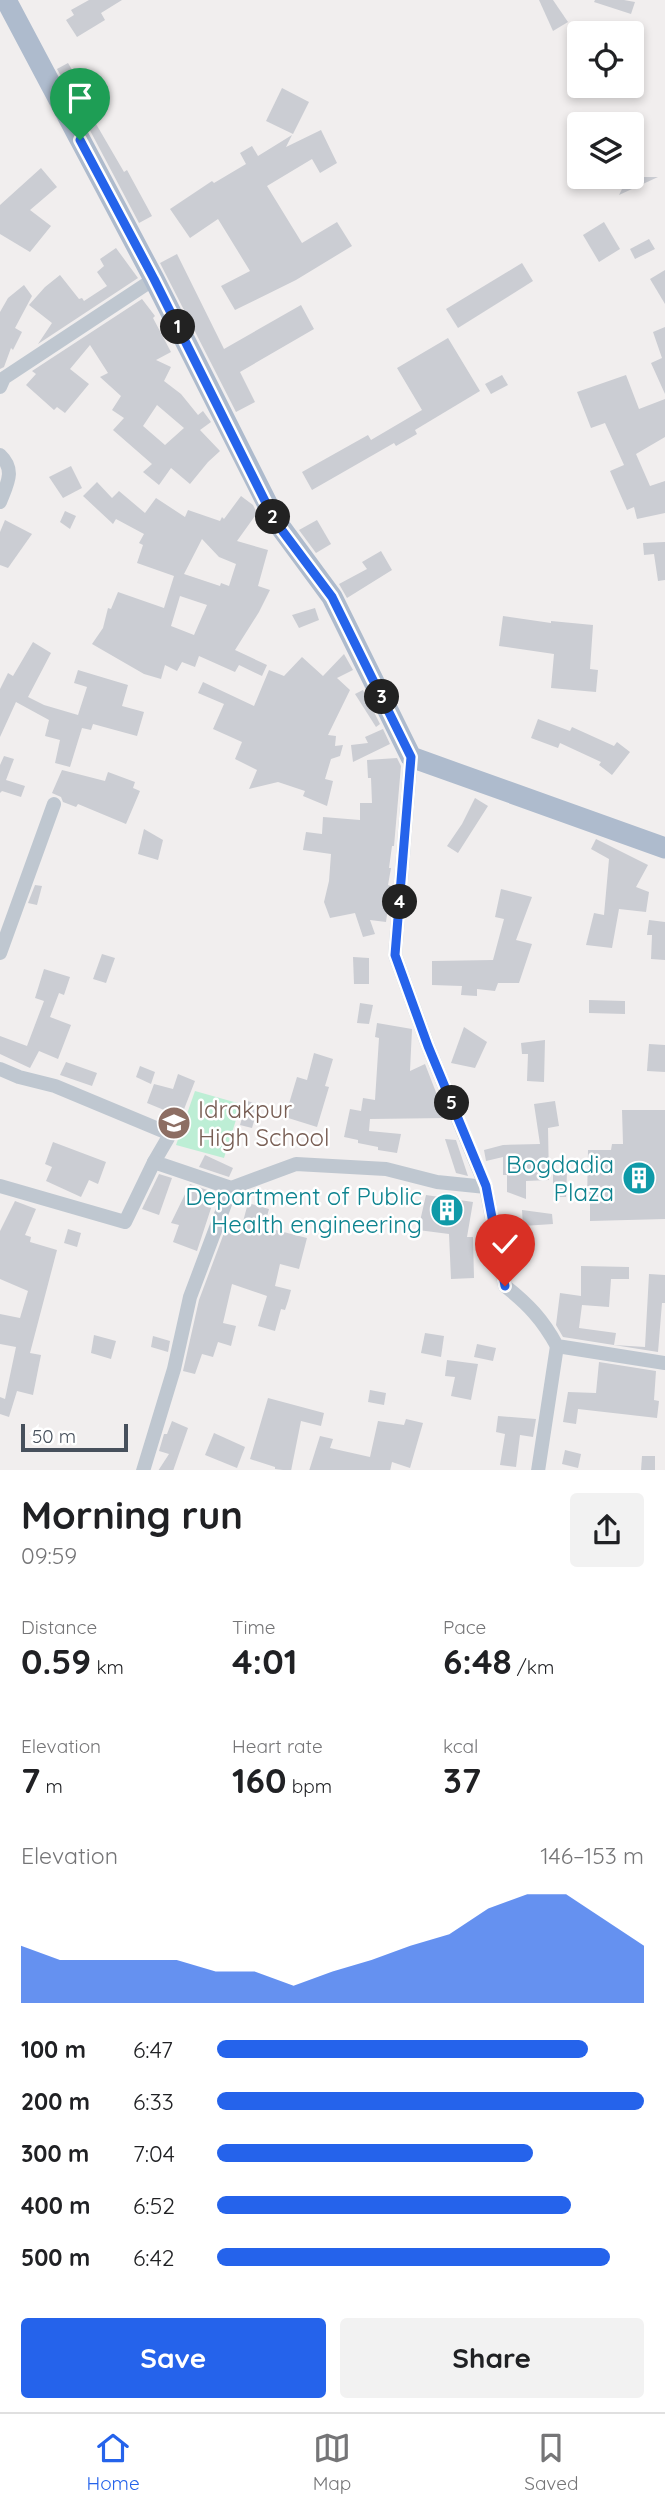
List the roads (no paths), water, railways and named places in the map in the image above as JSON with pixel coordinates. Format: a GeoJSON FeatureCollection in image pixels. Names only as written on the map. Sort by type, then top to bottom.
{"type":"FeatureCollection","features":[{"type":"Feature","properties":{"kind":"main road"},"geometry":{"type":"LineString","coordinates":[[6,0],[154,279],[275,521],[332,597],[411,757],[665,848]]}},
{"type":"Feature","properties":{"kind":"street"},"geometry":{"type":"LineString","coordinates":[[0,387],[4,378],[154,279]]}},
{"type":"Feature","properties":{"kind":"street"},"geometry":{"type":"LineString","coordinates":[[0,455],[7,461],[11,473],[0,502]]}},
{"type":"Feature","properties":{"kind":"street"},"geometry":{"type":"LineString","coordinates":[[411,757],[395,955],[428,1046],[486,1186],[505,1286],[528,1304],[557,1346],[538,1470]]}},
{"type":"Feature","properties":{"kind":"street"},"geometry":{"type":"LineString","coordinates":[[0,953],[54,804]]}},
{"type":"Feature","properties":{"kind":"street"},"geometry":{"type":"LineString","coordinates":[[0,1069],[55,1086],[168,1134],[125,1222],[119,1223],[0,1186]]}},
{"type":"Feature","properties":{"kind":"street"},"geometry":{"type":"LineString","coordinates":[[154,1162],[231,1188],[296,1164],[386,1168],[437,1182],[486,1186]]}},
{"type":"Feature","properties":{"kind":"street"},"geometry":{"type":"LineString","coordinates":[[143,1470],[174,1369],[190,1297],[231,1188]]}},
{"type":"Feature","properties":{"kind":"street"},"geometry":{"type":"LineString","coordinates":[[557,1346],[665,1363]]}},
{"type":"Feature","properties":{"kind":"place","name":"Idrakpur High School"},"geometry":{"type":"Point","coordinates":[174,1123]}},
{"type":"Feature","properties":{"kind":"place","name":"Bogdadia Plaza"},"geometry":{"type":"Point","coordinates":[639,1178]}},
{"type":"Feature","properties":{"kind":"place","name":"Department of Public Health engineering"},"geometry":{"type":"Point","coordinates":[447,1210]}}]}
